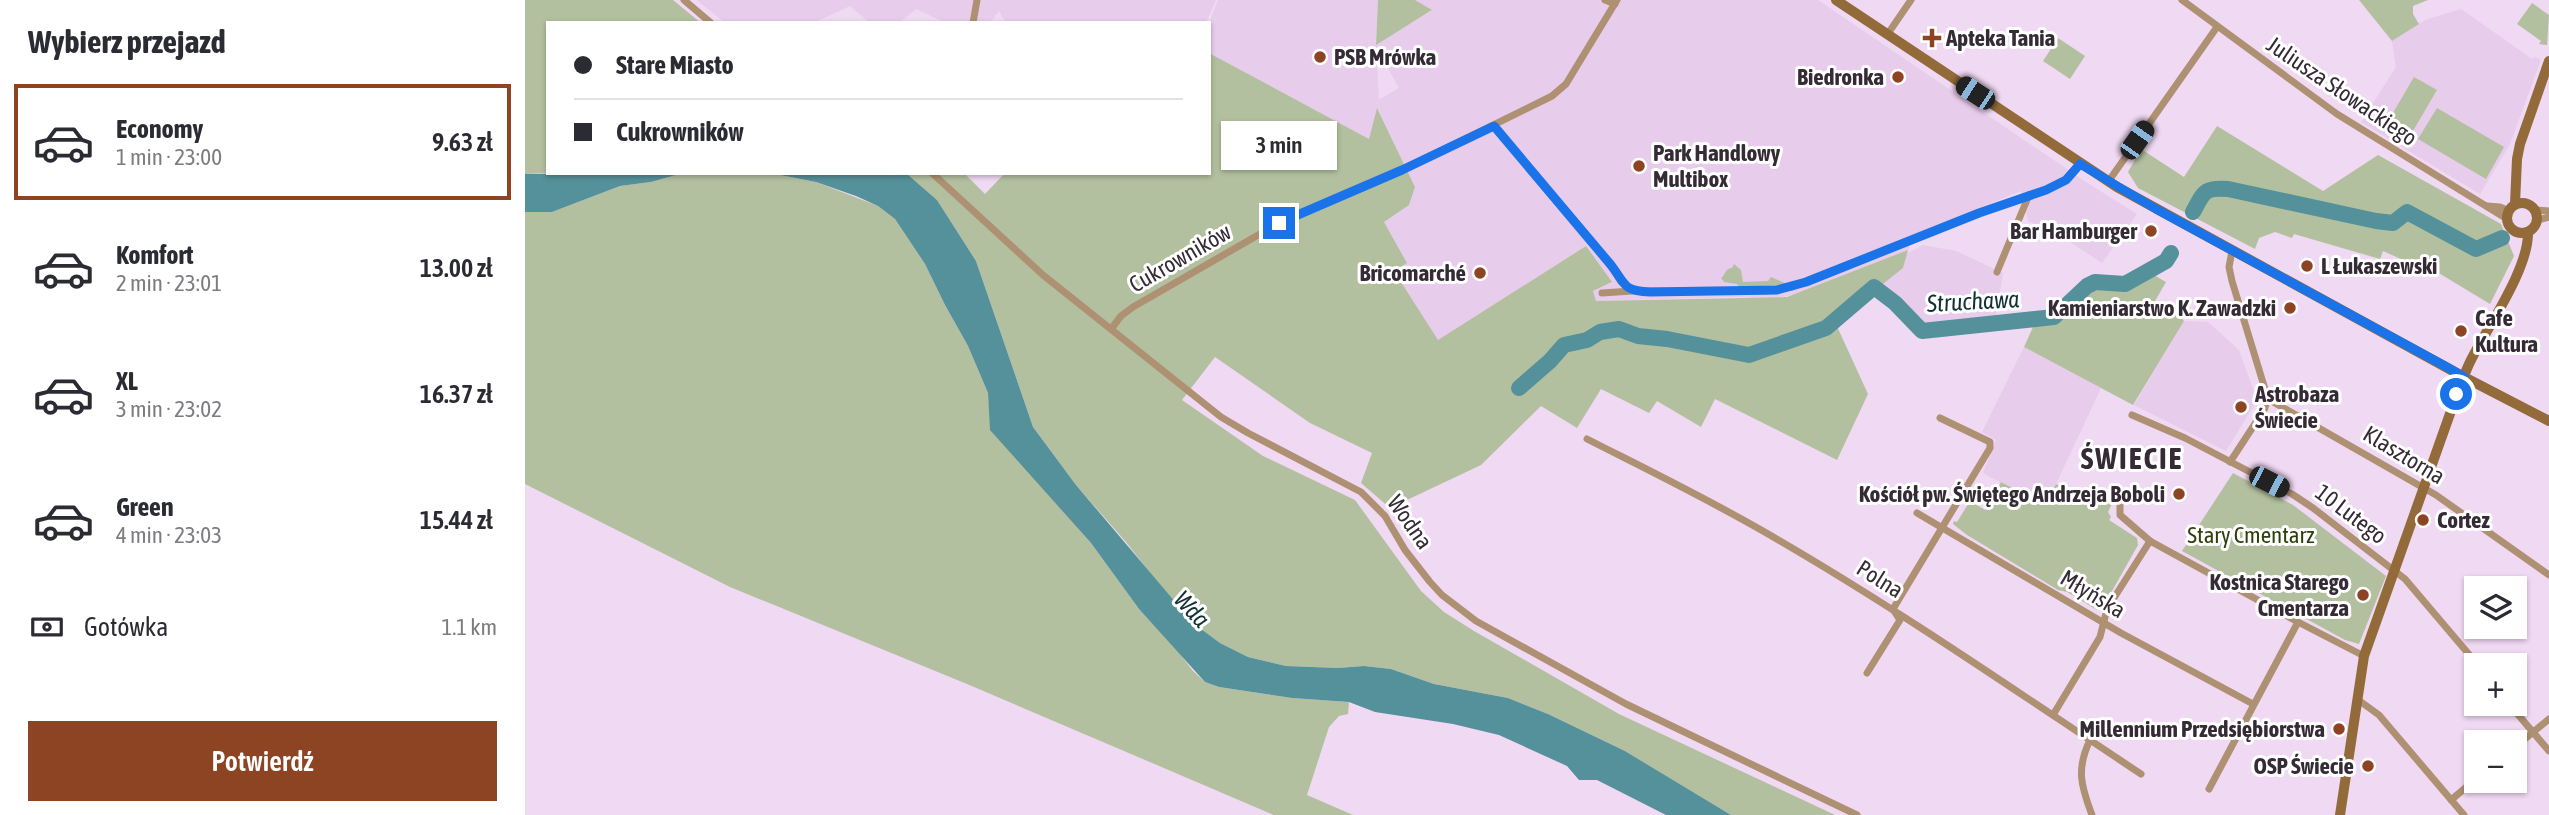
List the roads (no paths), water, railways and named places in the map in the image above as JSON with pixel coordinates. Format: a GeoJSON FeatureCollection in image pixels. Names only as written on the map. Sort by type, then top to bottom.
{"type":"FeatureCollection","features":[{"type":"Feature","properties":{"kind":"street"},"geometry":{"type":"LineString","coordinates":[[684,0],[709,21]]}},
{"type":"Feature","properties":{"kind":"street"},"geometry":{"type":"LineString","coordinates":[[972,21],[977,0]]}},
{"type":"Feature","properties":{"kind":"street"},"geometry":{"type":"LineString","coordinates":[[1605,0],[1616,2]]}},
{"type":"Feature","properties":{"kind":"street"},"geometry":{"type":"LineString","coordinates":[[1836,0],[2108,182],[2549,421]]}},
{"type":"Feature","properties":{"kind":"street"},"geometry":{"type":"LineString","coordinates":[[1887,35],[1911,0]]}},
{"type":"Feature","properties":{"kind":"street","name":"Juliusza Słowackiego"},"geometry":{"type":"LineString","coordinates":[[2182,0],[2337,114],[2486,206],[2514,209]]}},
{"type":"Feature","properties":{"kind":"street","name":"Cukrowników"},"geometry":{"type":"LineString","coordinates":[[1111,329],[1121,316],[1133,307],[1269,228],[1402,170],[1494,126],[1563,88],[1616,2]]}},
{"type":"Feature","properties":{"kind":"street"},"geometry":{"type":"LineString","coordinates":[[2108,182],[2217,26]]}},
{"type":"Feature","properties":{"kind":"street"},"geometry":{"type":"LineString","coordinates":[[2537,215],[2535,227],[2523,232],[2512,229],[2520,144],[2549,61]]}},
{"type":"Feature","properties":{"kind":"street"},"geometry":{"type":"LineString","coordinates":[[1494,126],[1611,265],[1621,282],[1633,291]]}},
{"type":"Feature","properties":{"kind":"street"},"geometry":{"type":"LineString","coordinates":[[1602,293],[1711,289],[1766,291],[1792,287],[2063,182],[2080,164]]}},
{"type":"Feature","properties":{"kind":"street","name":"Wodna"},"geometry":{"type":"LineString","coordinates":[[934,175],[1018,254],[1227,421],[1360,492],[1385,516],[1405,550],[1430,582],[1442,595],[1476,621],[1626,704],[1857,815]]}},
{"type":"Feature","properties":{"kind":"street"},"geometry":{"type":"LineString","coordinates":[[1997,272],[2029,195]]}},
{"type":"Feature","properties":{"kind":"street"},"geometry":{"type":"LineString","coordinates":[[2514,209],[2549,216]]}},
{"type":"Feature","properties":{"kind":"street"},"geometry":{"type":"LineString","coordinates":[[2537,215],[2549,211]]}},
{"type":"Feature","properties":{"kind":"street"},"geometry":{"type":"LineString","coordinates":[[2340,815],[2364,656],[2470,361],[2510,286],[2524,253],[2523,232]]}},
{"type":"Feature","properties":{"kind":"street"},"geometry":{"type":"LineString","coordinates":[[2230,462],[2264,410],[2268,399],[2232,281],[2229,267],[2232,251]]}},
{"type":"Feature","properties":{"kind":"street","name":"Klasztorna"},"geometry":{"type":"LineString","coordinates":[[2268,399],[2424,488],[2549,575]]}},
{"type":"Feature","properties":{"kind":"street","name":"10 Lutego"},"geometry":{"type":"LineString","coordinates":[[2133,415],[2185,438],[2291,494],[2405,579],[2467,653]]}},
{"type":"Feature","properties":{"kind":"street"},"geometry":{"type":"LineString","coordinates":[[1867,673],[1900,620],[1893,609],[1990,448],[1990,442],[1940,418]]}},
{"type":"Feature","properties":{"kind":"street","name":"Polna"},"geometry":{"type":"LineString","coordinates":[[1587,439],[1761,529],[1893,609],[2141,774]]}},
{"type":"Feature","properties":{"kind":"street"},"geometry":{"type":"LineString","coordinates":[[2120,504],[2120,514],[2150,541],[2364,656]]}},
{"type":"Feature","properties":{"kind":"street","name":"Młyńska"},"geometry":{"type":"LineString","coordinates":[[1917,513],[2103,622],[2253,704]]}},
{"type":"Feature","properties":{"kind":"street"},"geometry":{"type":"LineString","coordinates":[[2053,715],[2100,637],[2107,609],[2150,541]]}},
{"type":"Feature","properties":{"kind":"street"},"geometry":{"type":"LineString","coordinates":[[2209,789],[2298,622]]}},
{"type":"Feature","properties":{"kind":"street"},"geometry":{"type":"LineString","coordinates":[[2357,699],[2379,715],[2464,815]]}},
{"type":"Feature","properties":{"kind":"street"},"geometry":{"type":"LineString","coordinates":[[2519,716],[2549,751]]}},
{"type":"Feature","properties":{"kind":"street"},"geometry":{"type":"LineString","coordinates":[[2527,738],[2549,719]]}},
{"type":"Feature","properties":{"kind":"street"},"geometry":{"type":"LineString","coordinates":[[2090,740],[2080,771],[2081,788],[2092,815]]}},
{"type":"Feature","properties":{"kind":"street"},"geometry":{"type":"LineString","coordinates":[[2451,800],[2464,789]]}},
{"type":"Feature","properties":{"kind":"waterway","name":"Struchawa"},"geometry":{"type":"LineString","coordinates":[[2193,212],[2209,190],[2228,189],[2376,221],[2393,223],[2407,212],[2476,249],[2502,238]]}},
{"type":"Feature","properties":{"kind":"waterway","name":"Struchawa"},"geometry":{"type":"LineString","coordinates":[[1519,388],[1564,345],[1587,340],[1600,332],[1619,329],[1638,336],[1749,355],[1826,328],[1874,287],[1895,303],[1922,331],[2054,317],[2087,286],[2095,282],[2125,284],[2166,261],[2171,253]]}},
{"type":"Feature","properties":{"kind":"place","name":"Apteka Tania"},"geometry":{"type":"Point","coordinates":[1932,38]}},
{"type":"Feature","properties":{"kind":"place","name":"PSB Mrówka"},"geometry":{"type":"Point","coordinates":[1320,57]}},
{"type":"Feature","properties":{"kind":"place","name":"Biedronka"},"geometry":{"type":"Point","coordinates":[1898,77]}},
{"type":"Feature","properties":{"kind":"place","name":"Park Handlowy Multibox"},"geometry":{"type":"Point","coordinates":[1639,166]}},
{"type":"Feature","properties":{"kind":"place","name":"Bar Hamburger"},"geometry":{"type":"Point","coordinates":[2151,231]}},
{"type":"Feature","properties":{"kind":"place","name":"L Łukaszewski"},"geometry":{"type":"Point","coordinates":[2307,266]}},
{"type":"Feature","properties":{"kind":"place","name":"Bricomarché"},"geometry":{"type":"Point","coordinates":[1480,273]}},
{"type":"Feature","properties":{"kind":"place","name":"Kamieniarstwo K. Zawadzki"},"geometry":{"type":"Point","coordinates":[2290,308]}},
{"type":"Feature","properties":{"kind":"place","name":"Cafe Kultura"},"geometry":{"type":"Point","coordinates":[2461,331]}},
{"type":"Feature","properties":{"kind":"place","name":"Astrobaza Świecie"},"geometry":{"type":"Point","coordinates":[2241,407]}},
{"type":"Feature","properties":{"kind":"place","name":"Kościół pw. Świętego Andrzeja Boboli"},"geometry":{"type":"Point","coordinates":[2179,494]}},
{"type":"Feature","properties":{"kind":"place","name":"Cortez"},"geometry":{"type":"Point","coordinates":[2423,520]}},
{"type":"Feature","properties":{"kind":"place","name":"Kostnica Starego Cmentarza"},"geometry":{"type":"Point","coordinates":[2363,595]}},
{"type":"Feature","properties":{"kind":"place","name":"Millennium Przedsiębiorstwa"},"geometry":{"type":"Point","coordinates":[2339,729]}},
{"type":"Feature","properties":{"kind":"place","name":"OSP Świecie"},"geometry":{"type":"Point","coordinates":[2368,766]}},
{"type":"Feature","properties":{"kind":"district","name":"ŚWIECIE"},"geometry":{"type":"Point","coordinates":[2132,458]}},
{"type":"Feature","properties":{"kind":"park label","name":"Stary Cmentarz"},"geometry":{"type":"Point","coordinates":[2251,535]}},
{"type":"Feature","properties":{"kind":"water label","name":"Wda"},"geometry":{"type":"Point","coordinates":[1192,609]}}]}
